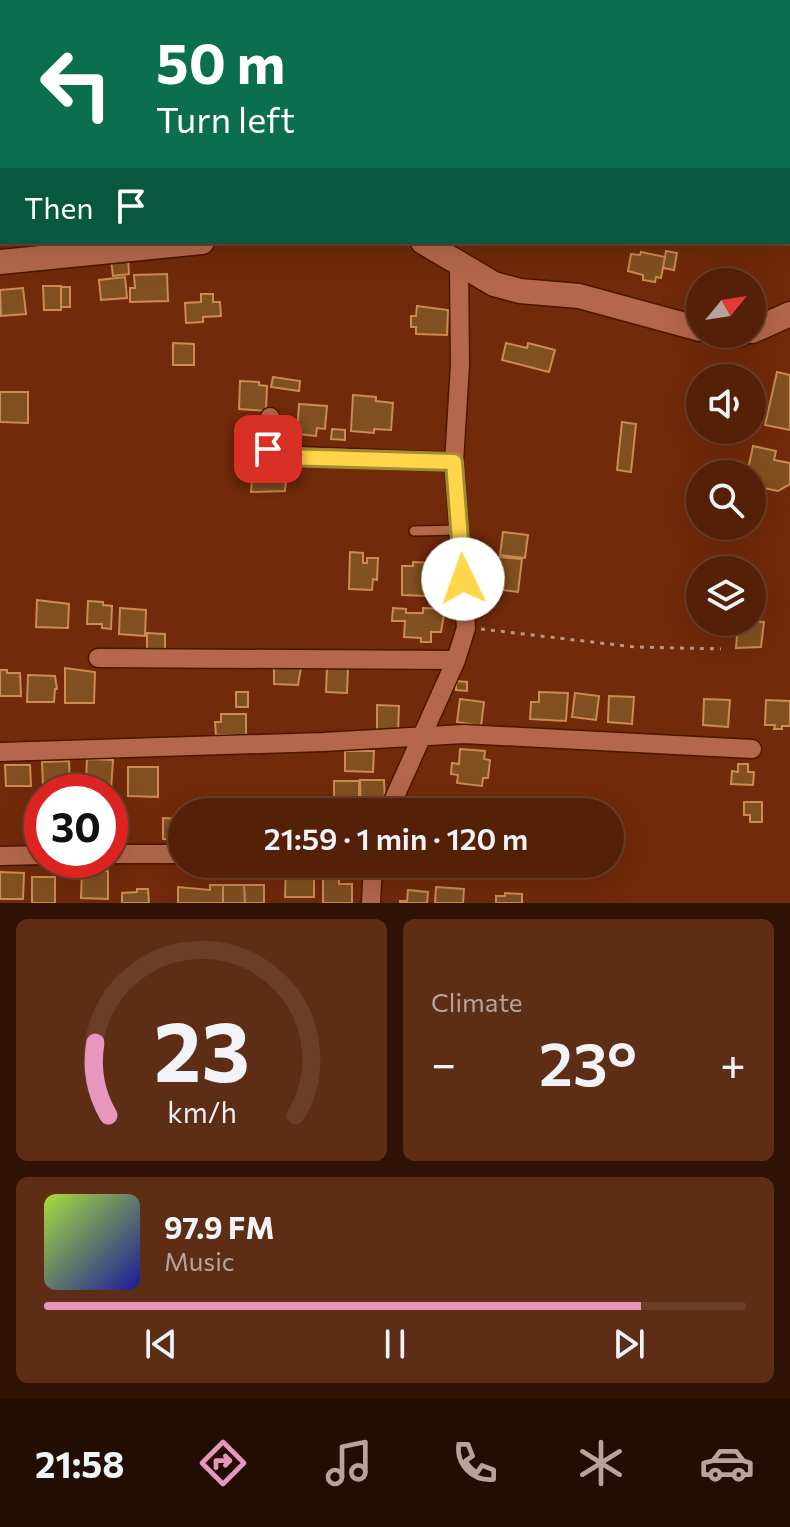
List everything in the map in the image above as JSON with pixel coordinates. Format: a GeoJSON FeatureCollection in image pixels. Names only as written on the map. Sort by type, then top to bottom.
{"type":"FeatureCollection","features":[{"type":"Feature","properties":{"kind":"street"},"geometry":{"type":"LineString","coordinates":[[0,262],[182,244]]}},
{"type":"Feature","properties":{"kind":"street"},"geometry":{"type":"LineString","coordinates":[[426,244],[494,284],[520,291],[579,296],[686,325]]}},
{"type":"Feature","properties":{"kind":"street"},"geometry":{"type":"LineString","coordinates":[[394,798],[456,660],[466,628],[454,462],[460,365],[459,265]]}},
{"type":"Feature","properties":{"kind":"street"},"geometry":{"type":"LineString","coordinates":[[766,325],[790,314]]}},
{"type":"Feature","properties":{"kind":"street"},"geometry":{"type":"LineString","coordinates":[[270,417],[268,449],[273,455],[454,462]]}},
{"type":"Feature","properties":{"kind":"street"},"geometry":{"type":"LineString","coordinates":[[98,658],[456,660]]}},
{"type":"Feature","properties":{"kind":"street"},"geometry":{"type":"LineString","coordinates":[[0,752],[464,734],[752,749]]}},
{"type":"Feature","properties":{"kind":"street"},"geometry":{"type":"LineString","coordinates":[[128,854],[168,854]]}},
{"type":"Feature","properties":{"kind":"street"},"geometry":{"type":"LineString","coordinates":[[0,856],[24,855]]}},
{"type":"Feature","properties":{"kind":"street"},"geometry":{"type":"LineString","coordinates":[[371,903],[372,878]]}},
{"type":"Feature","properties":{"kind":"lane"},"geometry":{"type":"LineString","coordinates":[[414,531],[460,530]]}},
{"type":"Feature","properties":{"kind":"path"},"geometry":{"type":"LineString","coordinates":[[466,628],[635,647],[721,649]]}},
{"type":"Feature","properties":{"kind":"building"},"geometry":{"type":"Polygon","coordinates":[[[666,251],[677,253],[674,270],[663,268],[666,251]]]}},
{"type":"Feature","properties":{"kind":"building"},"geometry":{"type":"Polygon","coordinates":[[[641,252],[665,257],[661,278],[656,277],[655,282],[643,280],[643,275],[628,271],[631,254],[640,255],[641,252]]]}},
{"type":"Feature","properties":{"kind":"building"},"geometry":{"type":"Polygon","coordinates":[[[128,258],[129,274],[113,276],[111,260],[128,258]]]}},
{"type":"Feature","properties":{"kind":"building"},"geometry":{"type":"Polygon","coordinates":[[[167,274],[168,301],[130,302],[130,288],[135,288],[134,275],[167,274]]]}},
{"type":"Feature","properties":{"kind":"building"},"geometry":{"type":"Polygon","coordinates":[[[125,277],[127,298],[101,300],[99,280],[125,277]]]}},
{"type":"Feature","properties":{"kind":"building"},"geometry":{"type":"Polygon","coordinates":[[[43,286],[61,286],[61,310],[44,310],[43,286]]]}},
{"type":"Feature","properties":{"kind":"building"},"geometry":{"type":"Polygon","coordinates":[[[61,287],[70,287],[70,307],[61,307],[61,287]]]}},
{"type":"Feature","properties":{"kind":"building"},"geometry":{"type":"Polygon","coordinates":[[[23,288],[26,314],[1,316],[0,290],[23,288]]]}},
{"type":"Feature","properties":{"kind":"building"},"geometry":{"type":"Polygon","coordinates":[[[201,294],[213,294],[213,302],[220,302],[221,316],[203,317],[203,322],[186,323],[185,303],[201,302],[201,294]]]}},
{"type":"Feature","properties":{"kind":"building"},"geometry":{"type":"Polygon","coordinates":[[[417,306],[448,310],[447,335],[416,334],[416,327],[411,327],[411,316],[416,316],[417,306]]]}},
{"type":"Feature","properties":{"kind":"building"},"geometry":{"type":"Polygon","coordinates":[[[173,343],[194,344],[194,365],[173,365],[173,343]]]}},
{"type":"Feature","properties":{"kind":"building"},"geometry":{"type":"Polygon","coordinates":[[[506,343],[527,348],[528,343],[555,350],[549,372],[502,360],[506,343]]]}},
{"type":"Feature","properties":{"kind":"building"},"geometry":{"type":"Polygon","coordinates":[[[777,372],[790,375],[790,430],[766,425],[777,372]]]}},
{"type":"Feature","properties":{"kind":"building"},"geometry":{"type":"Polygon","coordinates":[[[273,377],[300,381],[299,391],[271,387],[273,377]]]}},
{"type":"Feature","properties":{"kind":"building"},"geometry":{"type":"Polygon","coordinates":[[[240,381],[259,382],[259,385],[267,386],[266,411],[239,409],[240,381]]]}},
{"type":"Feature","properties":{"kind":"building"},"geometry":{"type":"Polygon","coordinates":[[[0,392],[28,392],[28,423],[0,422],[0,392]]]}},
{"type":"Feature","properties":{"kind":"building"},"geometry":{"type":"Polygon","coordinates":[[[353,395],[376,397],[376,401],[393,403],[391,430],[374,429],[374,433],[351,431],[353,395]]]}},
{"type":"Feature","properties":{"kind":"building"},"geometry":{"type":"Polygon","coordinates":[[[299,404],[327,406],[325,429],[317,428],[316,436],[297,434],[299,404]]]}},
{"type":"Feature","properties":{"kind":"building"},"geometry":{"type":"Polygon","coordinates":[[[622,422],[636,424],[631,472],[617,470],[622,422]]]}},
{"type":"Feature","properties":{"kind":"building"},"geometry":{"type":"Polygon","coordinates":[[[332,429],[345,430],[345,440],[331,439],[332,429]]]}},
{"type":"Feature","properties":{"kind":"building"},"geometry":{"type":"Polygon","coordinates":[[[753,446],[776,451],[774,460],[790,463],[790,484],[778,491],[766,489],[766,460],[750,460],[753,446]]]}},
{"type":"Feature","properties":{"kind":"building"},"geometry":{"type":"Polygon","coordinates":[[[253,468],[287,470],[285,491],[251,492],[253,468]]]}},
{"type":"Feature","properties":{"kind":"building"},"geometry":{"type":"Polygon","coordinates":[[[503,532],[528,535],[525,558],[500,555],[503,532]]]}},
{"type":"Feature","properties":{"kind":"building"},"geometry":{"type":"Polygon","coordinates":[[[350,552],[363,553],[363,563],[367,563],[367,558],[378,558],[377,580],[373,579],[372,590],[349,589],[350,552]]]}},
{"type":"Feature","properties":{"kind":"building"},"geometry":{"type":"Polygon","coordinates":[[[498,557],[522,559],[518,592],[495,589],[498,557]]]}},
{"type":"Feature","properties":{"kind":"building"},"geometry":{"type":"Polygon","coordinates":[[[413,562],[431,563],[429,596],[402,595],[402,566],[413,566],[413,562]]]}},
{"type":"Feature","properties":{"kind":"building"},"geometry":{"type":"Polygon","coordinates":[[[437,580],[453,580],[453,596],[437,596],[437,580]]]}},
{"type":"Feature","properties":{"kind":"building"},"geometry":{"type":"Polygon","coordinates":[[[37,600],[69,604],[68,628],[36,627],[37,600]]]}},
{"type":"Feature","properties":{"kind":"building"},"geometry":{"type":"Polygon","coordinates":[[[88,601],[112,606],[111,629],[102,628],[102,624],[87,624],[88,601]]]}},
{"type":"Feature","properties":{"kind":"building"},"geometry":{"type":"Polygon","coordinates":[[[120,608],[146,610],[145,636],[119,634],[120,608]]]}},
{"type":"Feature","properties":{"kind":"building"},"geometry":{"type":"Polygon","coordinates":[[[393,608],[406,609],[406,613],[423,613],[423,608],[445,609],[441,632],[431,632],[431,642],[404,637],[405,621],[392,621],[393,608]]]}},
{"type":"Feature","properties":{"kind":"building"},"geometry":{"type":"Polygon","coordinates":[[[147,633],[165,634],[165,649],[147,649],[147,633]]]}},
{"type":"Feature","properties":{"kind":"building"},"geometry":{"type":"Polygon","coordinates":[[[737,636],[762,636],[761,647],[736,648],[737,636]]]}},
{"type":"Feature","properties":{"kind":"building"},"geometry":{"type":"Polygon","coordinates":[[[327,666],[348,667],[347,693],[326,692],[327,666]]]}},
{"type":"Feature","properties":{"kind":"building"},"geometry":{"type":"Polygon","coordinates":[[[274,667],[301,668],[298,685],[274,684],[274,667]]]}},
{"type":"Feature","properties":{"kind":"building"},"geometry":{"type":"Polygon","coordinates":[[[65,668],[95,672],[94,703],[65,703],[65,668]]]}},
{"type":"Feature","properties":{"kind":"building"},"geometry":{"type":"Polygon","coordinates":[[[0,670],[20,673],[21,696],[0,696],[0,670]]]}},
{"type":"Feature","properties":{"kind":"building"},"geometry":{"type":"Polygon","coordinates":[[[28,675],[55,676],[57,689],[54,702],[27,702],[28,675]]]}},
{"type":"Feature","properties":{"kind":"building"},"geometry":{"type":"Polygon","coordinates":[[[456,681],[467,682],[467,691],[456,690],[456,681]]]}},
{"type":"Feature","properties":{"kind":"building"},"geometry":{"type":"Polygon","coordinates":[[[236,692],[248,692],[248,707],[236,707],[236,692]]]}},
{"type":"Feature","properties":{"kind":"building"},"geometry":{"type":"Polygon","coordinates":[[[539,692],[568,693],[566,721],[530,719],[531,702],[539,702],[539,692]]]}},
{"type":"Feature","properties":{"kind":"building"},"geometry":{"type":"Polygon","coordinates":[[[575,693],[599,696],[596,720],[572,717],[575,693]]]}},
{"type":"Feature","properties":{"kind":"building"},"geometry":{"type":"Polygon","coordinates":[[[609,696],[634,697],[632,724],[608,722],[609,696]]]}},
{"type":"Feature","properties":{"kind":"building"},"geometry":{"type":"Polygon","coordinates":[[[460,699],[484,702],[481,726],[457,722],[460,699]]]}},
{"type":"Feature","properties":{"kind":"building"},"geometry":{"type":"Polygon","coordinates":[[[704,699],[730,700],[728,727],[703,725],[704,699]]]}},
{"type":"Feature","properties":{"kind":"building"},"geometry":{"type":"Polygon","coordinates":[[[766,700],[790,701],[790,726],[774,729],[775,725],[765,725],[766,700]]]}},
{"type":"Feature","properties":{"kind":"building"},"geometry":{"type":"Polygon","coordinates":[[[377,705],[399,706],[398,731],[377,731],[377,705]]]}},
{"type":"Feature","properties":{"kind":"building"},"geometry":{"type":"Polygon","coordinates":[[[221,714],[246,714],[246,735],[216,735],[215,722],[221,722],[221,714]]]}},
{"type":"Feature","properties":{"kind":"building"},"geometry":{"type":"Polygon","coordinates":[[[460,749],[485,751],[484,759],[490,760],[488,778],[483,778],[482,786],[457,783],[458,775],[451,774],[452,763],[459,764],[460,749]]]}},
{"type":"Feature","properties":{"kind":"building"},"geometry":{"type":"Polygon","coordinates":[[[345,751],[374,751],[373,772],[345,771],[345,751]]]}},
{"type":"Feature","properties":{"kind":"building"},"geometry":{"type":"Polygon","coordinates":[[[87,759],[113,760],[112,774],[86,774],[87,759]]]}},
{"type":"Feature","properties":{"kind":"building"},"geometry":{"type":"Polygon","coordinates":[[[69,761],[70,774],[42,774],[42,762],[69,761]]]}},
{"type":"Feature","properties":{"kind":"building"},"geometry":{"type":"Polygon","coordinates":[[[738,764],[748,764],[748,772],[754,772],[753,785],[731,784],[732,771],[738,772],[738,764]]]}},
{"type":"Feature","properties":{"kind":"building"},"geometry":{"type":"Polygon","coordinates":[[[5,765],[30,765],[30,774],[24,774],[24,786],[6,786],[5,765]]]}},
{"type":"Feature","properties":{"kind":"building"},"geometry":{"type":"Polygon","coordinates":[[[128,767],[158,767],[158,797],[128,796],[128,767]]]}},
{"type":"Feature","properties":{"kind":"building"},"geometry":{"type":"Polygon","coordinates":[[[360,780],[384,780],[385,798],[361,798],[360,780]]]}},
{"type":"Feature","properties":{"kind":"building"},"geometry":{"type":"Polygon","coordinates":[[[334,781],[359,781],[359,798],[334,798],[334,781]]]}},
{"type":"Feature","properties":{"kind":"building"},"geometry":{"type":"Polygon","coordinates":[[[744,802],[762,802],[762,822],[750,822],[750,815],[744,815],[744,802]]]}},
{"type":"Feature","properties":{"kind":"building"},"geometry":{"type":"Polygon","coordinates":[[[163,818],[168,818],[168,839],[163,839],[163,818]]]}},
{"type":"Feature","properties":{"kind":"building"},"geometry":{"type":"Polygon","coordinates":[[[0,872],[24,873],[23,899],[0,899],[0,872]]]}},
{"type":"Feature","properties":{"kind":"building"},"geometry":{"type":"Polygon","coordinates":[[[32,878],[55,878],[55,903],[32,903],[32,878]]]}},
{"type":"Feature","properties":{"kind":"building"},"geometry":{"type":"Polygon","coordinates":[[[82,878],[108,878],[108,899],[81,898],[82,878]]]}},
{"type":"Feature","properties":{"kind":"building"},"geometry":{"type":"Polygon","coordinates":[[[286,878],[314,878],[314,897],[285,897],[286,878]]]}},
{"type":"Feature","properties":{"kind":"building"},"geometry":{"type":"Polygon","coordinates":[[[323,878],[339,878],[339,884],[352,884],[352,903],[323,903],[323,878]]]}},
{"type":"Feature","properties":{"kind":"building"},"geometry":{"type":"Polygon","coordinates":[[[210,885],[223,885],[223,903],[178,903],[178,887],[210,890],[210,885]]]}},
{"type":"Feature","properties":{"kind":"building"},"geometry":{"type":"Polygon","coordinates":[[[223,885],[244,885],[245,903],[223,903],[223,885]]]}},
{"type":"Feature","properties":{"kind":"building"},"geometry":{"type":"Polygon","coordinates":[[[244,885],[264,885],[264,903],[245,903],[244,885]]]}},
{"type":"Feature","properties":{"kind":"building"},"geometry":{"type":"Polygon","coordinates":[[[436,887],[464,889],[463,903],[435,903],[436,887]]]}},
{"type":"Feature","properties":{"kind":"building"},"geometry":{"type":"Polygon","coordinates":[[[137,889],[148,889],[149,903],[122,903],[122,893],[137,892],[137,889]]]}},
{"type":"Feature","properties":{"kind":"building"},"geometry":{"type":"Polygon","coordinates":[[[408,890],[428,892],[427,903],[400,903],[407,901],[408,890]]]}},
{"type":"Feature","properties":{"kind":"building"},"geometry":{"type":"Polygon","coordinates":[[[505,893],[522,894],[522,903],[496,903],[496,896],[505,896],[505,893]]]}},
{"type":"Feature","properties":{"kind":"route"},"geometry":{"type":"LineString","coordinates":[[268,449],[273,455],[283,457],[454,462],[463,579]]}}]}
